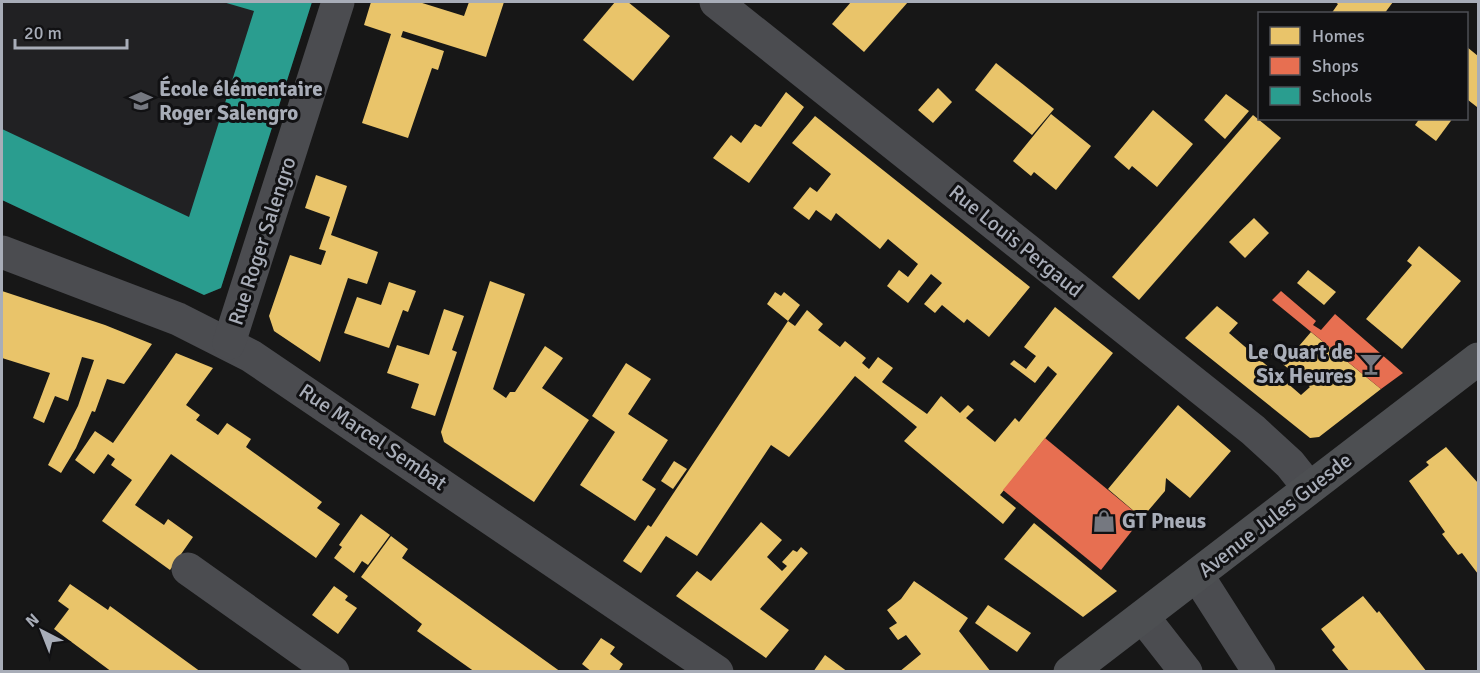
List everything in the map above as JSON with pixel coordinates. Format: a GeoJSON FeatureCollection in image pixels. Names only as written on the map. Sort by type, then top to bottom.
{"type":"FeatureCollection","features":[{"type":"Feature","properties":{"kind":"main road","name":"Avenue Jules Guesde"},"geometry":{"type":"LineString","coordinates":[[1070,672],[1479,358]]}},
{"type":"Feature","properties":{"kind":"street","name":"Rue Roger Salengro"},"geometry":{"type":"LineString","coordinates":[[229,343],[338,2]]}},
{"type":"Feature","properties":{"kind":"street","name":"Rue Louis Pergaud"},"geometry":{"type":"LineString","coordinates":[[716,2],[1253,430],[1290,464],[1309,488]]}},
{"type":"Feature","properties":{"kind":"street","name":"Rue Marcel Sembat"},"geometry":{"type":"LineString","coordinates":[[2,252],[169,315],[229,343],[275,370],[717,672]]}},
{"type":"Feature","properties":{"kind":"street"},"geometry":{"type":"LineString","coordinates":[[188,569],[333,672]]}},
{"type":"Feature","properties":{"kind":"street"},"geometry":{"type":"LineString","coordinates":[[1197,575],[1259,672]]}},
{"type":"Feature","properties":{"kind":"street"},"geometry":{"type":"LineString","coordinates":[[1143,617],[1186,672]]}},
{"type":"Feature","properties":{"kind":"shaded area","name":"École élémentaire Roger Salengro"},"geometry":{"type":"Polygon","coordinates":[[[2,2],[312,2],[221,288],[204,295],[2,200],[2,2]]]}},
{"type":"Feature","properties":{"kind":"building: Homes"},"geometry":{"type":"Polygon","coordinates":[[[371,2],[419,2],[464,16],[469,2],[504,2],[486,57],[403,31],[401,37],[444,51],[438,70],[432,68],[408,138],[362,123],[391,34],[364,25],[371,2]]]}},
{"type":"Feature","properties":{"kind":"building: Homes"},"geometry":{"type":"Polygon","coordinates":[[[615,2],[628,2],[670,36],[633,81],[583,40],[615,2]]]}},
{"type":"Feature","properties":{"kind":"building: Homes"},"geometry":{"type":"Polygon","coordinates":[[[851,2],[908,2],[864,52],[832,24],[851,2]]]}},
{"type":"Feature","properties":{"kind":"building: Homes"},"geometry":{"type":"Polygon","coordinates":[[[1335,2],[1393,2],[1386,12],[1332,12],[1338,4],[1335,2]]]}},
{"type":"Feature","properties":{"kind":"building: Homes"},"geometry":{"type":"Polygon","coordinates":[[[1468,48],[1478,56],[1477,107],[1468,100],[1468,48]]]}},
{"type":"Feature","properties":{"kind":"building: Homes"},"geometry":{"type":"Polygon","coordinates":[[[996,63],[1054,109],[1032,135],[975,90],[996,63]]]}},
{"type":"Feature","properties":{"kind":"building: Homes"},"geometry":{"type":"Polygon","coordinates":[[[938,88],[952,102],[933,123],[918,110],[938,88]]]}},
{"type":"Feature","properties":{"kind":"building: Homes"},"geometry":{"type":"Polygon","coordinates":[[[786,92],[804,107],[749,183],[713,158],[731,135],[741,143],[755,124],[761,127],[786,92]]]}},
{"type":"Feature","properties":{"kind":"building: Homes"},"geometry":{"type":"Polygon","coordinates":[[[1226,94],[1249,111],[1225,139],[1204,120],[1226,94]]]}},
{"type":"Feature","properties":{"kind":"building: Homes"},"geometry":{"type":"Polygon","coordinates":[[[1153,110],[1193,144],[1157,187],[1132,166],[1129,170],[1114,157],[1153,110]]]}},
{"type":"Feature","properties":{"kind":"building: Homes"},"geometry":{"type":"Polygon","coordinates":[[[1051,114],[1091,146],[1056,190],[1034,172],[1031,176],[1013,161],[1051,114]]]}},
{"type":"Feature","properties":{"kind":"building: Homes"},"geometry":{"type":"Polygon","coordinates":[[[1253,115],[1281,138],[1139,300],[1112,277],[1253,115]]]}},
{"type":"Feature","properties":{"kind":"building: Homes"},"geometry":{"type":"Polygon","coordinates":[[[815,116],[1030,287],[989,337],[967,319],[964,323],[942,305],[935,313],[924,304],[942,283],[931,274],[908,303],[887,286],[899,270],[908,277],[918,264],[888,239],[880,249],[836,213],[831,221],[816,210],[809,220],[793,208],[810,187],[817,192],[831,174],[792,143],[815,116]]]}},
{"type":"Feature","properties":{"kind":"building: Homes"},"geometry":{"type":"Polygon","coordinates":[[[1419,120],[1452,120],[1436,141],[1415,125],[1419,120]]]}},
{"type":"Feature","properties":{"kind":"building: Homes"},"geometry":{"type":"Polygon","coordinates":[[[316,175],[347,186],[331,235],[378,252],[367,284],[348,278],[320,362],[274,331],[269,316],[290,255],[321,265],[326,251],[319,249],[330,217],[305,208],[316,175]]]}},
{"type":"Feature","properties":{"kind":"building: Homes"},"geometry":{"type":"Polygon","coordinates":[[[1254,218],[1269,233],[1245,258],[1229,242],[1254,218]]]}},
{"type":"Feature","properties":{"kind":"building: Homes"},"geometry":{"type":"Polygon","coordinates":[[[1419,246],[1461,281],[1402,349],[1366,319],[1412,265],[1407,261],[1419,246]]]}},
{"type":"Feature","properties":{"kind":"building: Homes"},"geometry":{"type":"Polygon","coordinates":[[[1308,270],[1336,292],[1324,305],[1297,283],[1308,270]]]}},
{"type":"Feature","properties":{"kind":"building: Homes"},"geometry":{"type":"Polygon","coordinates":[[[490,281],[525,294],[493,389],[506,398],[510,392],[515,392],[545,346],[563,358],[542,388],[589,420],[534,502],[444,442],[441,432],[490,281]]]}},
{"type":"Feature","properties":{"kind":"building: Homes"},"geometry":{"type":"Polygon","coordinates":[[[389,282],[416,291],[408,312],[403,310],[389,348],[344,333],[357,297],[381,305],[389,282]]]}},
{"type":"Feature","properties":{"kind":"building: Homes"},"geometry":{"type":"Polygon","coordinates":[[[2,291],[105,325],[152,344],[124,384],[107,379],[95,412],[92,411],[76,448],[61,473],[48,465],[78,406],[94,360],[82,357],[68,401],[55,396],[44,423],[33,418],[50,373],[2,358],[2,291]]]}},
{"type":"Feature","properties":{"kind":"building: Homes"},"geometry":{"type":"Polygon","coordinates":[[[775,292],[781,296],[784,292],[800,305],[788,321],[767,304],[775,292]]]}},
{"type":"Feature","properties":{"kind":"building: Homes"},"geometry":{"type":"Polygon","coordinates":[[[1217,306],[1238,323],[1229,333],[1301,395],[1310,387],[1271,354],[1282,344],[1293,353],[1311,332],[1381,389],[1319,437],[1310,438],[1185,338],[1217,306]]]}},
{"type":"Feature","properties":{"kind":"building: Homes"},"geometry":{"type":"Polygon","coordinates":[[[1055,307],[1113,353],[1000,495],[1016,508],[1003,524],[904,441],[917,427],[855,376],[789,457],[771,445],[697,556],[666,536],[641,573],[623,561],[648,525],[651,527],[788,321],[795,326],[807,310],[823,324],[818,330],[840,347],[845,341],[866,358],[862,363],[869,369],[878,357],[893,368],[882,382],[927,414],[941,396],[960,413],[968,405],[974,410],[966,418],[995,442],[1015,418],[1019,422],[1057,374],[1048,366],[1035,383],[1010,364],[1014,360],[1026,369],[1036,356],[1024,347],[1055,307]]]}},
{"type":"Feature","properties":{"kind":"building: Homes"},"geometry":{"type":"Polygon","coordinates":[[[444,309],[464,316],[452,350],[457,352],[435,416],[411,408],[419,384],[387,373],[397,345],[429,355],[444,309]]]}},
{"type":"Feature","properties":{"kind":"building: Homes"},"geometry":{"type":"Polygon","coordinates":[[[176,353],[213,368],[186,405],[200,415],[196,420],[218,435],[227,423],[251,439],[246,447],[322,502],[317,508],[340,524],[316,558],[171,454],[135,505],[164,525],[168,519],[193,537],[170,570],[102,521],[132,480],[111,465],[115,459],[108,454],[94,474],[75,460],[95,431],[113,443],[176,353]]]}},
{"type":"Feature","properties":{"kind":"building: Homes"},"geometry":{"type":"Polygon","coordinates":[[[626,363],[651,379],[628,414],[668,440],[642,480],[656,489],[635,521],[580,485],[615,432],[592,416],[626,363]]]}},
{"type":"Feature","properties":{"kind":"building: Homes"},"geometry":{"type":"Polygon","coordinates":[[[1178,405],[1231,451],[1190,498],[1166,478],[1165,491],[1142,518],[1108,489],[1178,405]]]}},
{"type":"Feature","properties":{"kind":"building: Homes"},"geometry":{"type":"Polygon","coordinates":[[[1446,447],[1478,483],[1478,574],[1462,553],[1458,555],[1442,534],[1445,532],[1409,481],[1429,465],[1426,462],[1446,447]]]}},
{"type":"Feature","properties":{"kind":"building: Homes"},"geometry":{"type":"Polygon","coordinates":[[[674,461],[687,469],[673,489],[661,481],[674,461]]]}},
{"type":"Feature","properties":{"kind":"building: Homes"},"geometry":{"type":"Polygon","coordinates":[[[361,514],[390,535],[368,565],[362,561],[354,573],[334,558],[342,547],[339,545],[361,514]]]}},
{"type":"Feature","properties":{"kind":"building: Homes"},"geometry":{"type":"Polygon","coordinates":[[[761,522],[782,540],[767,557],[782,571],[787,566],[782,562],[793,550],[797,552],[801,547],[808,553],[760,609],[789,630],[766,658],[676,596],[697,571],[711,581],[761,522]]]}},
{"type":"Feature","properties":{"kind":"building: Homes"},"geometry":{"type":"Polygon","coordinates":[[[1034,523],[1117,591],[1083,617],[1004,559],[1034,523]]]}},
{"type":"Feature","properties":{"kind":"building: Homes"},"geometry":{"type":"Polygon","coordinates":[[[391,536],[408,549],[402,558],[561,672],[475,672],[417,631],[422,624],[361,577],[391,536]]]}},
{"type":"Feature","properties":{"kind":"building: Homes"},"geometry":{"type":"Polygon","coordinates":[[[914,581],[968,618],[959,631],[991,672],[899,672],[921,654],[906,635],[898,640],[889,628],[897,623],[887,610],[901,599],[914,581]]]}},
{"type":"Feature","properties":{"kind":"building: Homes"},"geometry":{"type":"Polygon","coordinates":[[[70,584],[108,610],[110,606],[201,672],[112,672],[54,629],[69,609],[58,601],[70,584]]]}},
{"type":"Feature","properties":{"kind":"building: Homes"},"geometry":{"type":"Polygon","coordinates":[[[334,586],[348,596],[345,600],[357,608],[338,634],[312,615],[334,586]]]}},
{"type":"Feature","properties":{"kind":"building: Homes"},"geometry":{"type":"Polygon","coordinates":[[[1363,596],[1377,613],[1379,611],[1427,672],[1350,672],[1332,650],[1335,647],[1321,629],[1363,596]]]}},
{"type":"Feature","properties":{"kind":"building: Homes"},"geometry":{"type":"Polygon","coordinates":[[[988,605],[1031,633],[1017,652],[975,623],[988,605]]]}},
{"type":"Feature","properties":{"kind":"building: Homes"},"geometry":{"type":"Polygon","coordinates":[[[601,638],[615,647],[610,654],[623,664],[618,672],[592,672],[582,664],[601,638]]]}},
{"type":"Feature","properties":{"kind":"building: Homes"},"geometry":{"type":"Polygon","coordinates":[[[825,655],[848,672],[813,672],[825,655]]]}},
{"type":"Feature","properties":{"kind":"building: Shops"},"geometry":{"type":"Polygon","coordinates":[[[1281,291],[1316,321],[1313,325],[1321,330],[1335,314],[1403,373],[1381,389],[1272,300],[1281,291]]]}},
{"type":"Feature","properties":{"kind":"building: Shops"},"geometry":{"type":"Polygon","coordinates":[[[1045,438],[1142,518],[1101,570],[1003,490],[1045,438]]]}},
{"type":"Feature","properties":{"kind":"building: Schools"},"geometry":{"type":"Polygon","coordinates":[[[223,2],[312,2],[221,288],[204,295],[2,200],[2,129],[189,217],[254,11],[223,2]]]}},
{"type":"Feature","properties":{"kind":"place","name":"École élémentaire Roger Salengro"},"geometry":{"type":"Point","coordinates":[141,101]}},
{"type":"Feature","properties":{"kind":"place","name":"Le Quart de Six Heures"},"geometry":{"type":"Point","coordinates":[1371,364]}},
{"type":"Feature","properties":{"kind":"place","name":"GT Pneus"},"geometry":{"type":"Point","coordinates":[1104,521]}}]}
